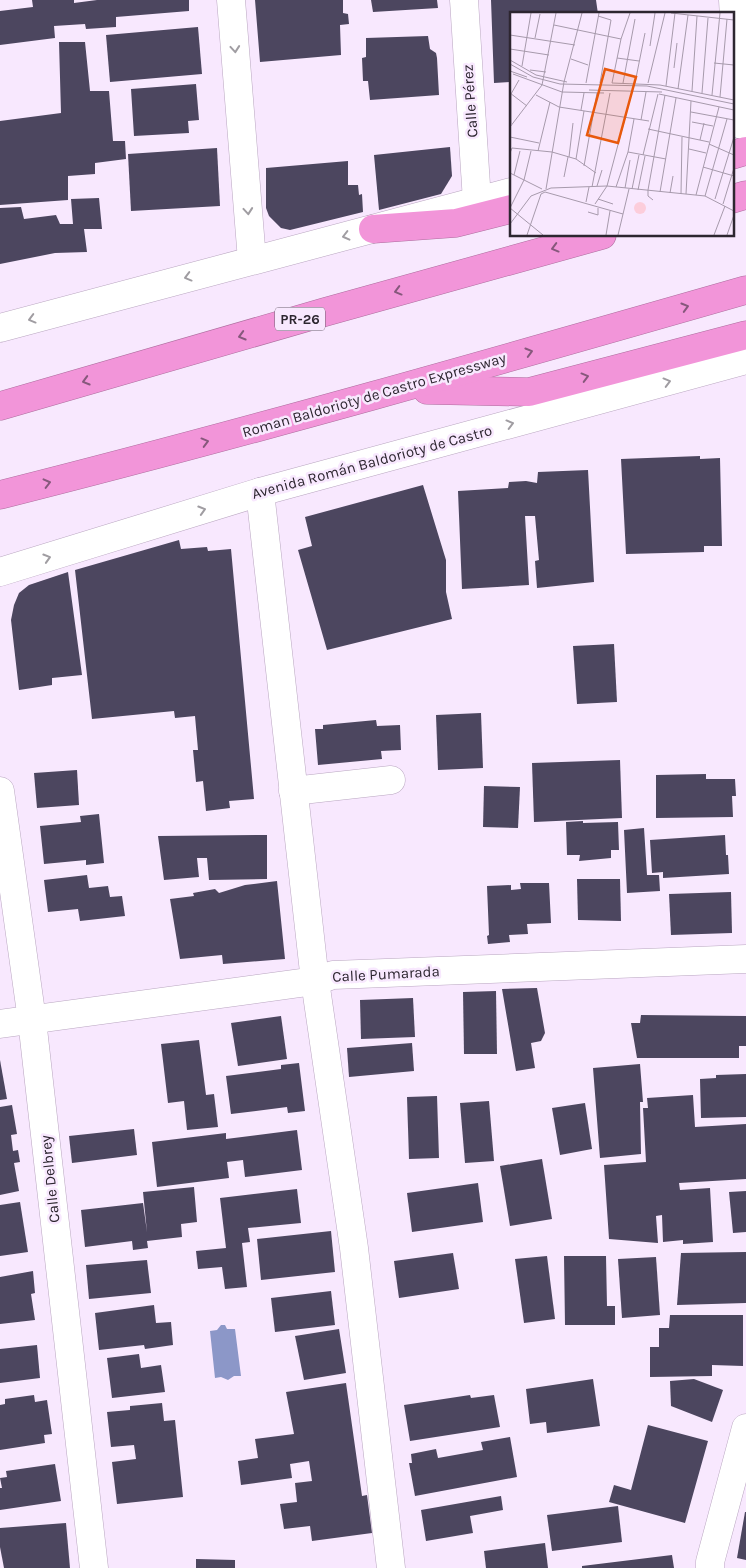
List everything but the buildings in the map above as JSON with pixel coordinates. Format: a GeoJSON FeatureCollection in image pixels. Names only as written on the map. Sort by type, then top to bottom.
{"type":"FeatureCollection","features":[{"type":"Feature","properties":{"kind":"highway"},"geometry":{"type":"LineString","coordinates":[[373,228],[456,223],[510,209]]}},
{"type":"Feature","properties":{"kind":"highway","name":"PR-26"},"geometry":{"type":"LineString","coordinates":[[0,406],[325,312],[598,236]]}},
{"type":"Feature","properties":{"kind":"highway","name":"Roman Baldorioty de Castro Expressway"},"geometry":{"type":"LineString","coordinates":[[0,495],[141,460],[746,290]]}},
{"type":"Feature","properties":{"kind":"highway"},"geometry":{"type":"LineString","coordinates":[[398,389],[529,392],[746,335]]}},
{"type":"Feature","properties":{"kind":"street"},"geometry":{"type":"LineString","coordinates":[[231,0],[252,260]]}},
{"type":"Feature","properties":{"kind":"street","name":"Calle Pérez"},"geometry":{"type":"LineString","coordinates":[[464,0],[477,201]]}},
{"type":"Feature","properties":{"kind":"street"},"geometry":{"type":"LineString","coordinates":[[734,18],[740,126]]}},
{"type":"Feature","properties":{"kind":"street"},"geometry":{"type":"LineString","coordinates":[[0,328],[510,192]]}},
{"type":"Feature","properties":{"kind":"street","name":"Avenida Román Baldorioty de Castro"},"geometry":{"type":"LineString","coordinates":[[0,572],[260,492],[746,360]]}},
{"type":"Feature","properties":{"kind":"street"},"geometry":{"type":"LineString","coordinates":[[260,492],[315,981],[354,1248],[391,1568]]}},
{"type":"Feature","properties":{"kind":"street"},"geometry":{"type":"LineString","coordinates":[[293,791],[391,780]]}},
{"type":"Feature","properties":{"kind":"street","name":"Calle Delbrey"},"geometry":{"type":"LineString","coordinates":[[0,791],[32,1020],[94,1568]]}},
{"type":"Feature","properties":{"kind":"street","name":"Calle Pumarada"},"geometry":{"type":"LineString","coordinates":[[0,1024],[315,981],[333,975],[746,959]]}},
{"type":"Feature","properties":{"kind":"street"},"geometry":{"type":"LineString","coordinates":[[710,1568],[746,1428]]}},
{"type":"Feature","properties":{"kind":"water"},"geometry":{"type":"Polygon","coordinates":[[[221,1325],[225,1325],[227,1329],[235,1329],[241,1376],[234,1376],[228,1380],[221,1377],[215,1378],[210,1331],[217,1330],[221,1325]]]}}]}
